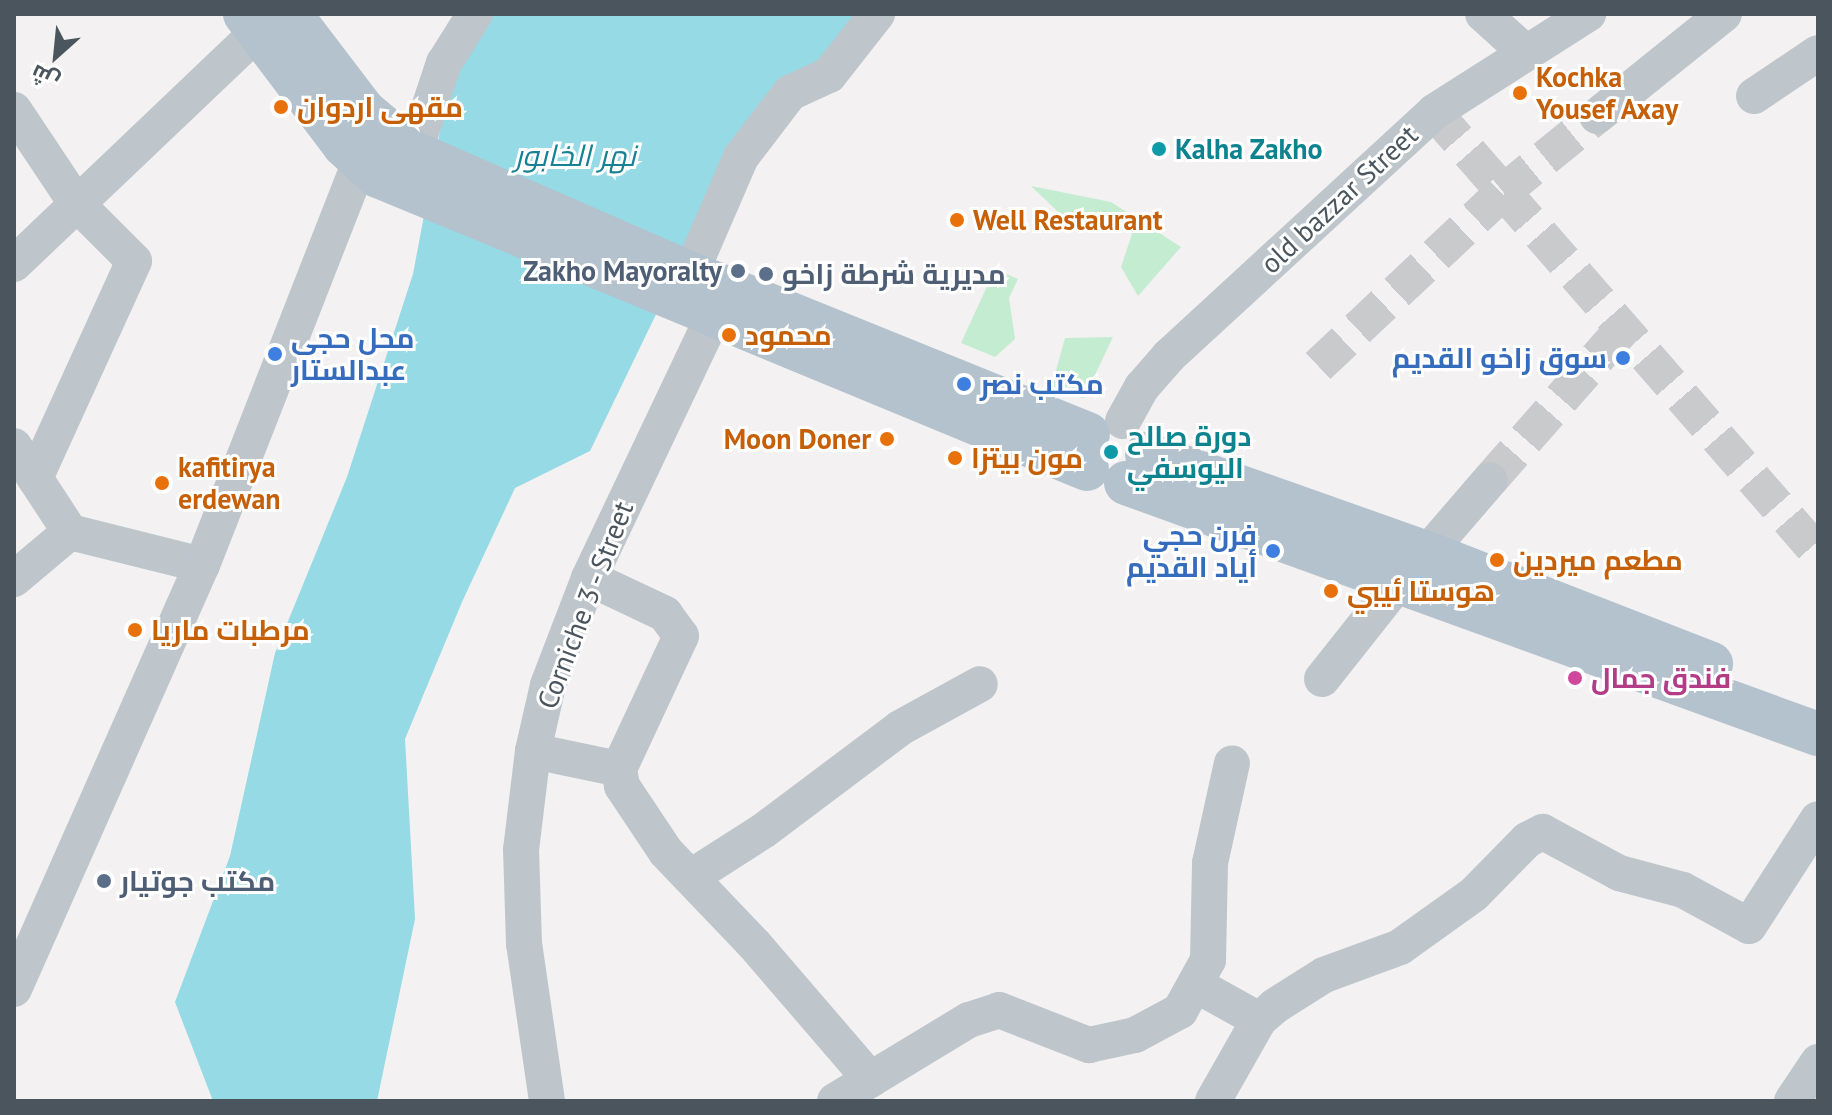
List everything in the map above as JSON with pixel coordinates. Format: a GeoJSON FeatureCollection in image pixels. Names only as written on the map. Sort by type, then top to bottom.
{"type":"FeatureCollection","features":[{"type":"Feature","properties":{"kind":"main road"},"geometry":{"type":"LineString","coordinates":[[264,20],[364,111],[406,170]]}},
{"type":"Feature","properties":{"kind":"main road"},"geometry":{"type":"LineString","coordinates":[[264,20],[360,162],[406,170],[686,292],[1114,452],[1412,568],[1818,734]]}},
{"type":"Feature","properties":{"kind":"main road"},"geometry":{"type":"LineString","coordinates":[[1412,568],[1818,704]]}},
{"type":"Feature","properties":{"kind":"street"},"geometry":{"type":"LineString","coordinates":[[406,170],[444,63],[475,14]]}},
{"type":"Feature","properties":{"kind":"street","name":"Corniche 3 - Street"},"geometry":{"type":"LineString","coordinates":[[547,1101],[524,944],[521,850],[533,751],[548,685],[589,578],[686,292],[741,157],[790,93],[829,75],[877,14]]}},
{"type":"Feature","properties":{"kind":"street"},"geometry":{"type":"LineString","coordinates":[[1483,14],[1524,51]]}},
{"type":"Feature","properties":{"kind":"street","name":"old bazzar Street"},"geometry":{"type":"LineString","coordinates":[[1114,452],[1150,376],[1214,314],[1434,112],[1524,51],[1588,14]]}},
{"type":"Feature","properties":{"kind":"street"},"geometry":{"type":"LineString","coordinates":[[1597,116],[1724,14]]}},
{"type":"Feature","properties":{"kind":"street"},"geometry":{"type":"LineString","coordinates":[[14,264],[264,20]]}},
{"type":"Feature","properties":{"kind":"street"},"geometry":{"type":"LineString","coordinates":[[1754,96],[1818,53]]}},
{"type":"Feature","properties":{"kind":"street"},"geometry":{"type":"LineString","coordinates":[[14,110],[76,203],[134,261],[35,478]]}},
{"type":"Feature","properties":{"kind":"street"},"geometry":{"type":"LineString","coordinates":[[14,989],[202,565],[360,162]]}},
{"type":"Feature","properties":{"kind":"street"},"geometry":{"type":"LineString","coordinates":[[14,446],[70,532],[202,565]]}},
{"type":"Feature","properties":{"kind":"street"},"geometry":{"type":"LineString","coordinates":[[1322,679],[1412,568],[1490,480]]}},
{"type":"Feature","properties":{"kind":"street"},"geometry":{"type":"LineString","coordinates":[[14,579],[70,532]]}},
{"type":"Feature","properties":{"kind":"street"},"geometry":{"type":"LineString","coordinates":[[589,578],[665,614],[681,636],[619,769],[622,786],[666,852],[691,877],[858,1092],[969,1020],[999,1010],[1089,1045],[1104,1045],[1164,1022],[1198,986],[1212,930],[1210,863],[1232,763]]}},
{"type":"Feature","properties":{"kind":"street"},"geometry":{"type":"LineString","coordinates":[[691,877],[763,831],[900,728],[980,684]]}},
{"type":"Feature","properties":{"kind":"street"},"geometry":{"type":"LineString","coordinates":[[533,751],[619,769]]}},
{"type":"Feature","properties":{"kind":"street"},"geometry":{"type":"LineString","coordinates":[[1213,1101],[1259,1020],[1324,975],[1400,947],[1474,894],[1512,852],[1543,832],[1619,873],[1683,890],[1749,926],[1818,819]]}},
{"type":"Feature","properties":{"kind":"street"},"geometry":{"type":"LineString","coordinates":[[1198,986],[1259,1020]]}},
{"type":"Feature","properties":{"kind":"street"},"geometry":{"type":"LineString","coordinates":[[1792,1101],[1818,1062]]}},
{"type":"Feature","properties":{"kind":"green space"},"geometry":{"type":"Polygon","coordinates":[[[1031,186],[1111,202],[1181,247],[1138,296],[1121,267],[1132,234],[1110,220],[1073,226],[1031,186]]]}},
{"type":"Feature","properties":{"kind":"green space"},"geometry":{"type":"Polygon","coordinates":[[[995,269],[1018,279],[1009,298],[1015,339],[995,357],[961,343],[995,269]]]}},
{"type":"Feature","properties":{"kind":"green space"},"geometry":{"type":"Polygon","coordinates":[[[1113,337],[1084,398],[1050,392],[1065,338],[1113,337]]]}},
{"type":"Feature","properties":{"kind":"water","name":"نهر الخابور"},"geometry":{"type":"Polygon","coordinates":[[[486,14],[862,14],[689,246],[590,451],[515,488],[462,602],[405,739],[415,919],[377,1101],[213,1101],[175,1002],[230,856],[275,653],[347,477],[413,274],[452,67],[486,14]]]}},
{"type":"Feature","properties":{"kind":"tunnel"},"geometry":{"type":"LineString","coordinates":[[1434,112],[1818,553]]}},
{"type":"Feature","properties":{"kind":"tunnel"},"geometry":{"type":"LineString","coordinates":[[1318,366],[1503,192],[1597,116]]}},
{"type":"Feature","properties":{"kind":"tunnel"},"geometry":{"type":"LineString","coordinates":[[1490,480],[1621,331]]}},
{"type":"Feature","properties":{"kind":"place","name":"Kochka Yousef Axay"},"geometry":{"type":"Point","coordinates":[1520,93]}},
{"type":"Feature","properties":{"kind":"place","name":"مقهى اردوان"},"geometry":{"type":"Point","coordinates":[281,107]}},
{"type":"Feature","properties":{"kind":"place","name":"Kalha Zakho"},"geometry":{"type":"Point","coordinates":[1159,149]}},
{"type":"Feature","properties":{"kind":"place","name":"Well Restaurant"},"geometry":{"type":"Point","coordinates":[957,220]}},
{"type":"Feature","properties":{"kind":"place","name":"Zakho Mayoralty"},"geometry":{"type":"Point","coordinates":[738,271]}},
{"type":"Feature","properties":{"kind":"place","name":"مديرية شرطة زاخو"},"geometry":{"type":"Point","coordinates":[766,274]}},
{"type":"Feature","properties":{"kind":"place","name":"محمود"},"geometry":{"type":"Point","coordinates":[729,335]}},
{"type":"Feature","properties":{"kind":"place","name":"محل حجي عبدالستار"},"geometry":{"type":"Point","coordinates":[275,354]}},
{"type":"Feature","properties":{"kind":"place","name":"سوق زاخو القديم"},"geometry":{"type":"Point","coordinates":[1623,358]}},
{"type":"Feature","properties":{"kind":"place","name":"مكتب نصر"},"geometry":{"type":"Point","coordinates":[964,384]}},
{"type":"Feature","properties":{"kind":"place","name":"Moon Doner"},"geometry":{"type":"Point","coordinates":[887,439]}},
{"type":"Feature","properties":{"kind":"place","name":"دورة صالح اليوسفي"},"geometry":{"type":"Point","coordinates":[1111,452]}},
{"type":"Feature","properties":{"kind":"place","name":"مون بيتزا"},"geometry":{"type":"Point","coordinates":[955,458]}},
{"type":"Feature","properties":{"kind":"place","name":"kafitirya erdewan"},"geometry":{"type":"Point","coordinates":[162,483]}},
{"type":"Feature","properties":{"kind":"place","name":"فرن حجي أياد القديم"},"geometry":{"type":"Point","coordinates":[1273,551]}},
{"type":"Feature","properties":{"kind":"place","name":"مطعم ميردين"},"geometry":{"type":"Point","coordinates":[1497,560]}},
{"type":"Feature","properties":{"kind":"place","name":"هوستا ئيبي"},"geometry":{"type":"Point","coordinates":[1331,591]}},
{"type":"Feature","properties":{"kind":"place","name":"مرطبات ماريا"},"geometry":{"type":"Point","coordinates":[135,630]}},
{"type":"Feature","properties":{"kind":"place","name":"فندق جمال"},"geometry":{"type":"Point","coordinates":[1575,678]}},
{"type":"Feature","properties":{"kind":"place","name":"مکتب جوتیار"},"geometry":{"type":"Point","coordinates":[104,881]}}]}
